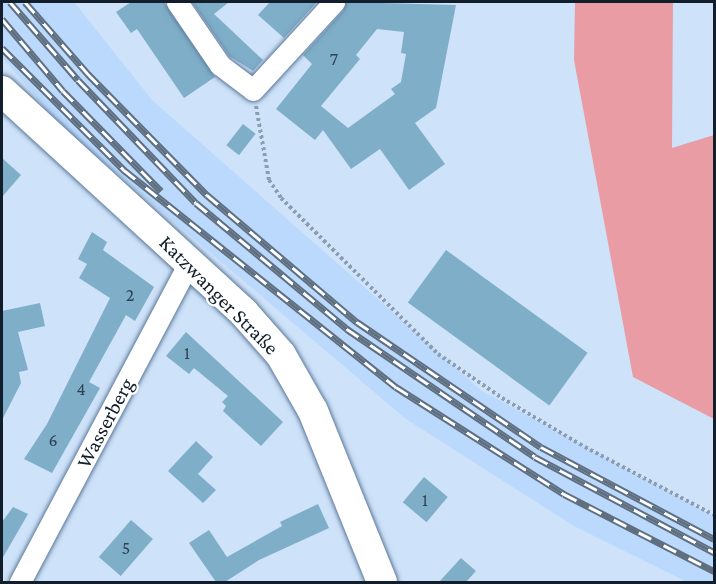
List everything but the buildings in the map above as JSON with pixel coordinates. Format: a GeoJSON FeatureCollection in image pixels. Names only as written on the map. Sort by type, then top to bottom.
{"type":"FeatureCollection","features":[{"type":"Feature","properties":{"kind":"main road","name":"Katzwanger Straße"},"geometry":{"type":"LineString","coordinates":[[2,90],[244,313],[300,384],[382,582]]}},
{"type":"Feature","properties":{"kind":"street"},"geometry":{"type":"LineString","coordinates":[[177,2],[220,64],[254,90],[334,2]]}},
{"type":"Feature","properties":{"kind":"street","name":"Wasserberg"},"geometry":{"type":"LineString","coordinates":[[20,582],[189,263]]}},
{"type":"Feature","properties":{"kind":"path"},"geometry":{"type":"LineString","coordinates":[[254,90],[269,180],[275,189],[438,354],[566,436],[714,515]]}},
{"type":"Feature","properties":{"kind":"shaded area"},"geometry":{"type":"Polygon","coordinates":[[[2,2],[74,2],[152,100],[482,391],[714,516],[714,582],[687,582],[574,526],[406,419],[59,124],[2,57],[2,2]]]}},
{"type":"Feature","properties":{"kind":"shaded area"},"geometry":{"type":"Polygon","coordinates":[[[575,2],[673,2],[672,148],[714,135],[714,419],[633,377],[574,60],[575,2]]]}},
{"type":"Feature","properties":{"kind":"railway"},"geometry":{"type":"LineString","coordinates":[[10,2],[78,80],[196,203],[347,329],[535,457],[714,552]]}},
{"type":"Feature","properties":{"kind":"railway"},"geometry":{"type":"LineString","coordinates":[[25,2],[88,74],[207,195],[357,322],[541,447],[714,539]]}},
{"type":"Feature","properties":{"kind":"railway"},"geometry":{"type":"LineString","coordinates":[[2,19],[63,91],[161,191]]}},
{"type":"Feature","properties":{"kind":"railway"},"geometry":{"type":"LineString","coordinates":[[2,48],[124,170],[396,387],[564,494],[714,571]]}}]}
